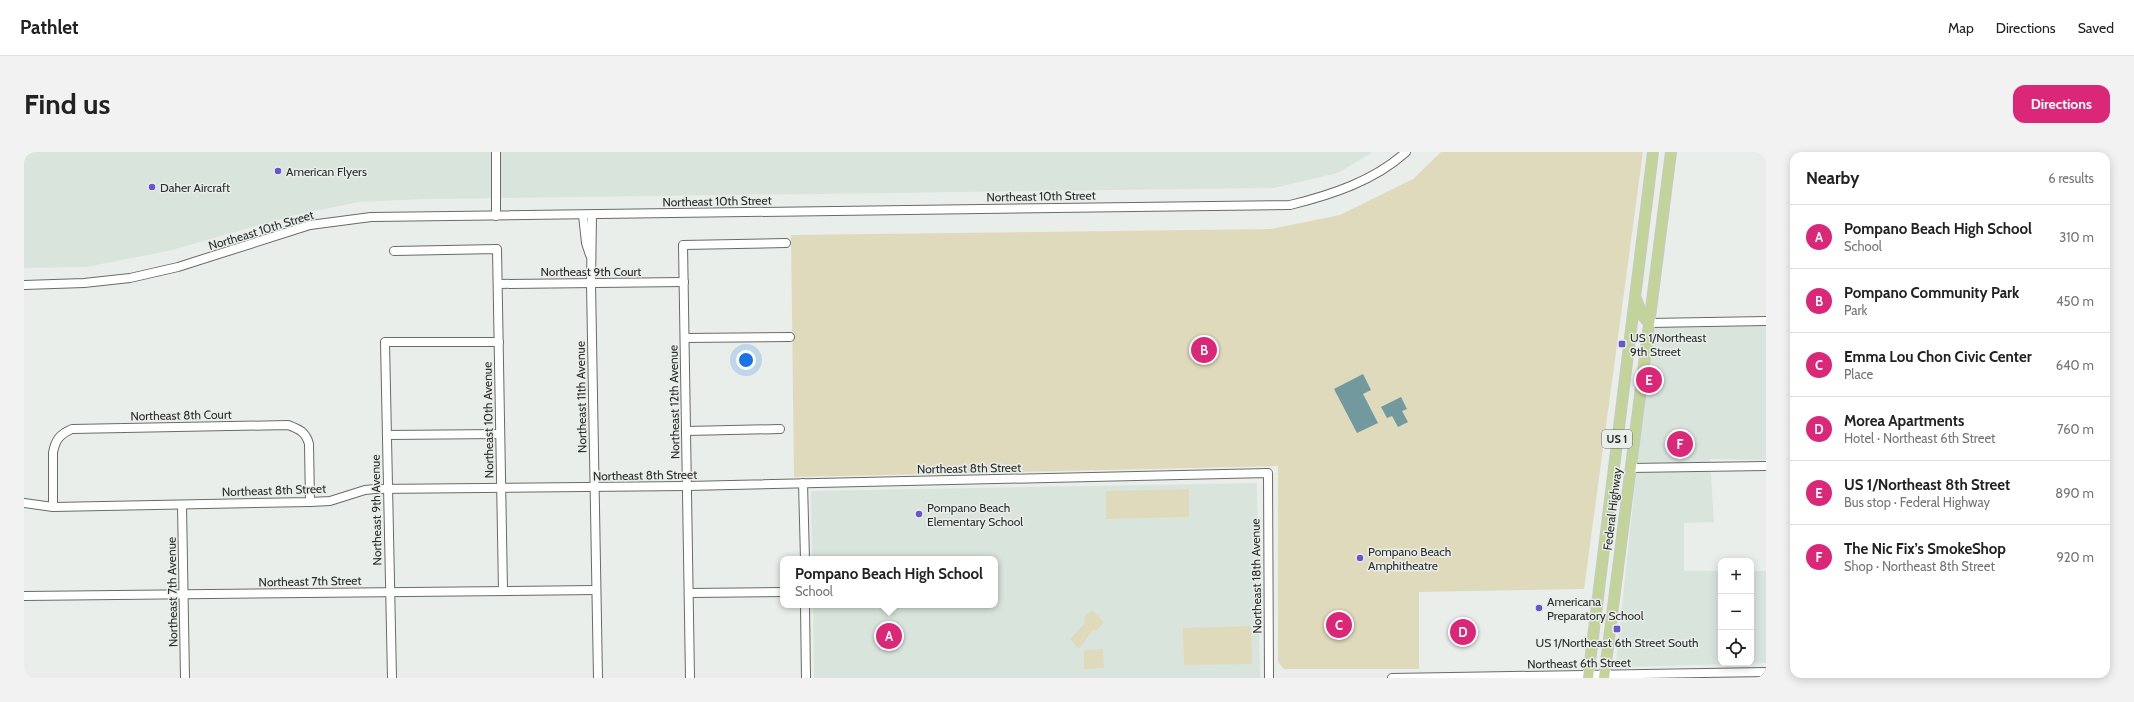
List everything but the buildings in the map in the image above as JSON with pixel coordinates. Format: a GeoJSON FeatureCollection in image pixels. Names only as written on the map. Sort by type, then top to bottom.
{"type":"FeatureCollection","features":[{"type":"Feature","properties":{"kind":"main road","name":"Federal Highway"},"geometry":{"type":"LineString","coordinates":[[1588,676],[1654,152]]}},
{"type":"Feature","properties":{"kind":"main road","name":"Federal Highway"},"geometry":{"type":"LineString","coordinates":[[1604,676],[1671,152]]}},
{"type":"Feature","properties":{"kind":"main road"},"geometry":{"type":"LineString","coordinates":[[1635,295],[1643,316],[1649,323]]}},
{"type":"Feature","properties":{"kind":"main road"},"geometry":{"type":"LineString","coordinates":[[1628,355],[1637,364],[1642,380]]}},
{"type":"Feature","properties":{"kind":"street"},"geometry":{"type":"LineString","coordinates":[[496,152],[496,216]]}},
{"type":"Feature","properties":{"kind":"street","name":"Northeast 10th Street"},"geometry":{"type":"LineString","coordinates":[[24,285],[84,283],[130,278],[178,267],[310,225],[371,217],[1290,205],[1325,197],[1367,178],[1406,152]]}},
{"type":"Feature","properties":{"kind":"street","name":"Northeast 11th Avenue"},"geometry":{"type":"LineString","coordinates":[[583,215],[586,242],[592,259]]}},
{"type":"Feature","properties":{"kind":"street","name":"Northeast 11th Avenue"},"geometry":{"type":"LineString","coordinates":[[592,215],[591,283],[598,678]]}},
{"type":"Feature","properties":{"kind":"street","name":"Northeast 12th Avenue"},"geometry":{"type":"LineString","coordinates":[[690,678],[683,245],[786,243]]}},
{"type":"Feature","properties":{"kind":"street","name":"Northeast 10th Avenue"},"geometry":{"type":"LineString","coordinates":[[394,251],[497,249],[503,591]]}},
{"type":"Feature","properties":{"kind":"street","name":"Northeast 9th Court"},"geometry":{"type":"LineString","coordinates":[[498,284],[684,282]]}},
{"type":"Feature","properties":{"kind":"street"},"geometry":{"type":"LineString","coordinates":[[1649,323],[1766,322]]}},
{"type":"Feature","properties":{"kind":"street"},"geometry":{"type":"LineString","coordinates":[[685,338],[790,337]]}},
{"type":"Feature","properties":{"kind":"street","name":"Northeast 9th Avenue"},"geometry":{"type":"LineString","coordinates":[[392,678],[385,342],[499,342]]}},
{"type":"Feature","properties":{"kind":"street","name":"Northeast 8th Court"},"geometry":{"type":"LineString","coordinates":[[54,506],[54,444],[62,433],[72,429],[288,425],[298,428],[307,435],[309,444],[310,502]]}},
{"type":"Feature","properties":{"kind":"street"},"geometry":{"type":"LineString","coordinates":[[686,431],[780,429]]}},
{"type":"Feature","properties":{"kind":"street"},"geometry":{"type":"LineString","coordinates":[[387,435],[500,434]]}},
{"type":"Feature","properties":{"kind":"street"},"geometry":{"type":"LineString","coordinates":[[1630,468],[1766,466]]}},
{"type":"Feature","properties":{"kind":"street","name":"Northeast 8th Street"},"geometry":{"type":"LineString","coordinates":[[24,503],[54,506],[310,502],[330,501],[365,490],[388,489],[594,488],[1268,473]]}},
{"type":"Feature","properties":{"kind":"street","name":"Northeast 18th Avenue"},"geometry":{"type":"LineString","coordinates":[[1268,473],[1269,678]]}},
{"type":"Feature","properties":{"kind":"street"},"geometry":{"type":"LineString","coordinates":[[803,484],[805,556]]}},
{"type":"Feature","properties":{"kind":"street","name":"Northeast 7th Avenue"},"geometry":{"type":"LineString","coordinates":[[182,505],[185,678]]}},
{"type":"Feature","properties":{"kind":"street","name":"Northeast 7th Street"},"geometry":{"type":"LineString","coordinates":[[24,596],[596,590]]}},
{"type":"Feature","properties":{"kind":"street"},"geometry":{"type":"LineString","coordinates":[[689,593],[780,592]]}},
{"type":"Feature","properties":{"kind":"street"},"geometry":{"type":"LineString","coordinates":[[806,608],[806,678]]}},
{"type":"Feature","properties":{"kind":"street","name":"Northeast 6th Street"},"geometry":{"type":"LineString","coordinates":[[1392,678],[1681,675],[1766,672]]}},
{"type":"Feature","properties":{"kind":"shaded area"},"geometry":{"type":"Polygon","coordinates":[[[24,152],[1373,152],[1338,173],[1274,188],[427,199],[359,202],[291,216],[168,251],[86,267],[24,268],[24,152]]]}},
{"type":"Feature","properties":{"kind":"shaded area"},"geometry":{"type":"Polygon","coordinates":[[[1441,152],[1643,152],[1584,589],[1419,592],[1419,669],[1284,669],[1278,662],[1278,466],[794,477],[791,235],[1271,229],[1340,215],[1413,179],[1441,152]]]}},
{"type":"Feature","properties":{"kind":"shaded area"},"geometry":{"type":"Polygon","coordinates":[[[1652,326],[1766,326],[1766,460],[1710,459],[1714,522],[1684,523],[1684,571],[1718,571],[1718,664],[1626,667],[1616,662],[1652,326]]]}},
{"type":"Feature","properties":{"kind":"shaded area"},"geometry":{"type":"Polygon","coordinates":[[[1257,483],[1260,678],[814,678],[813,608],[998,608],[998,556],[812,556],[811,491],[1257,483]]]}},
{"type":"Feature","properties":{"kind":"shaded area"},"geometry":{"type":"Polygon","coordinates":[[[1189,489],[1189,517],[1106,519],[1106,491],[1189,489]]]}},
{"type":"Feature","properties":{"kind":"shaded area"},"geometry":{"type":"Polygon","coordinates":[[[1754,571],[1766,571],[1766,663],[1754,663],[1754,571]]]}},
{"type":"Feature","properties":{"kind":"shaded area"},"geometry":{"type":"Polygon","coordinates":[[[1092,610],[1104,622],[1097,630],[1093,630],[1079,649],[1070,639],[1085,623],[1084,618],[1092,610]]]}},
{"type":"Feature","properties":{"kind":"shaded area"},"geometry":{"type":"Polygon","coordinates":[[[1251,626],[1252,664],[1184,665],[1183,628],[1251,626]]]}},
{"type":"Feature","properties":{"kind":"shaded area"},"geometry":{"type":"Polygon","coordinates":[[[1103,649],[1104,668],[1084,669],[1084,650],[1103,649]]]}},
{"type":"Feature","properties":{"kind":"water"},"geometry":{"type":"Polygon","coordinates":[[[1363,374],[1371,390],[1363,394],[1378,423],[1357,433],[1334,389],[1363,374]]]}},
{"type":"Feature","properties":{"kind":"water"},"geometry":{"type":"Polygon","coordinates":[[[1401,397],[1407,409],[1402,411],[1408,422],[1398,427],[1392,416],[1387,418],[1381,407],[1401,397]]]}},
{"type":"Feature","properties":{"kind":"place","name":"American Flyers"},"geometry":{"type":"Point","coordinates":[278,171]}},
{"type":"Feature","properties":{"kind":"place","name":"Daher Aircraft"},"geometry":{"type":"Point","coordinates":[152,187]}},
{"type":"Feature","properties":{"kind":"place","name":"US 1/Northeast 9th Street"},"geometry":{"type":"Point","coordinates":[1622,344]}},
{"type":"Feature","properties":{"kind":"place","name":"Pompano Community Park"},"geometry":{"type":"Point","coordinates":[1204,350]}},
{"type":"Feature","properties":{"kind":"place","name":"US 1/Northeast 8th Street"},"geometry":{"type":"Point","coordinates":[1649,380]}},
{"type":"Feature","properties":{"kind":"place","name":"The Nic Fix’s SmokeShop"},"geometry":{"type":"Point","coordinates":[1680,444]}},
{"type":"Feature","properties":{"kind":"place","name":"Pompano Beach Elementary School"},"geometry":{"type":"Point","coordinates":[919,514]}},
{"type":"Feature","properties":{"kind":"place","name":"Pompano Beach Amphitheatre"},"geometry":{"type":"Point","coordinates":[1360,558]}},
{"type":"Feature","properties":{"kind":"place","name":"Americana Preparatory School"},"geometry":{"type":"Point","coordinates":[1539,608]}},
{"type":"Feature","properties":{"kind":"place","name":"Emma Lou Chon Civic Center"},"geometry":{"type":"Point","coordinates":[1339,625]}},
{"type":"Feature","properties":{"kind":"place","name":"US 1/Northeast 6th Street South"},"geometry":{"type":"Point","coordinates":[1617,629]}},
{"type":"Feature","properties":{"kind":"place","name":"Morea Apartments"},"geometry":{"type":"Point","coordinates":[1463,632]}},
{"type":"Feature","properties":{"kind":"place","name":"Pompano Beach High School"},"geometry":{"type":"Point","coordinates":[889,636]}}]}
